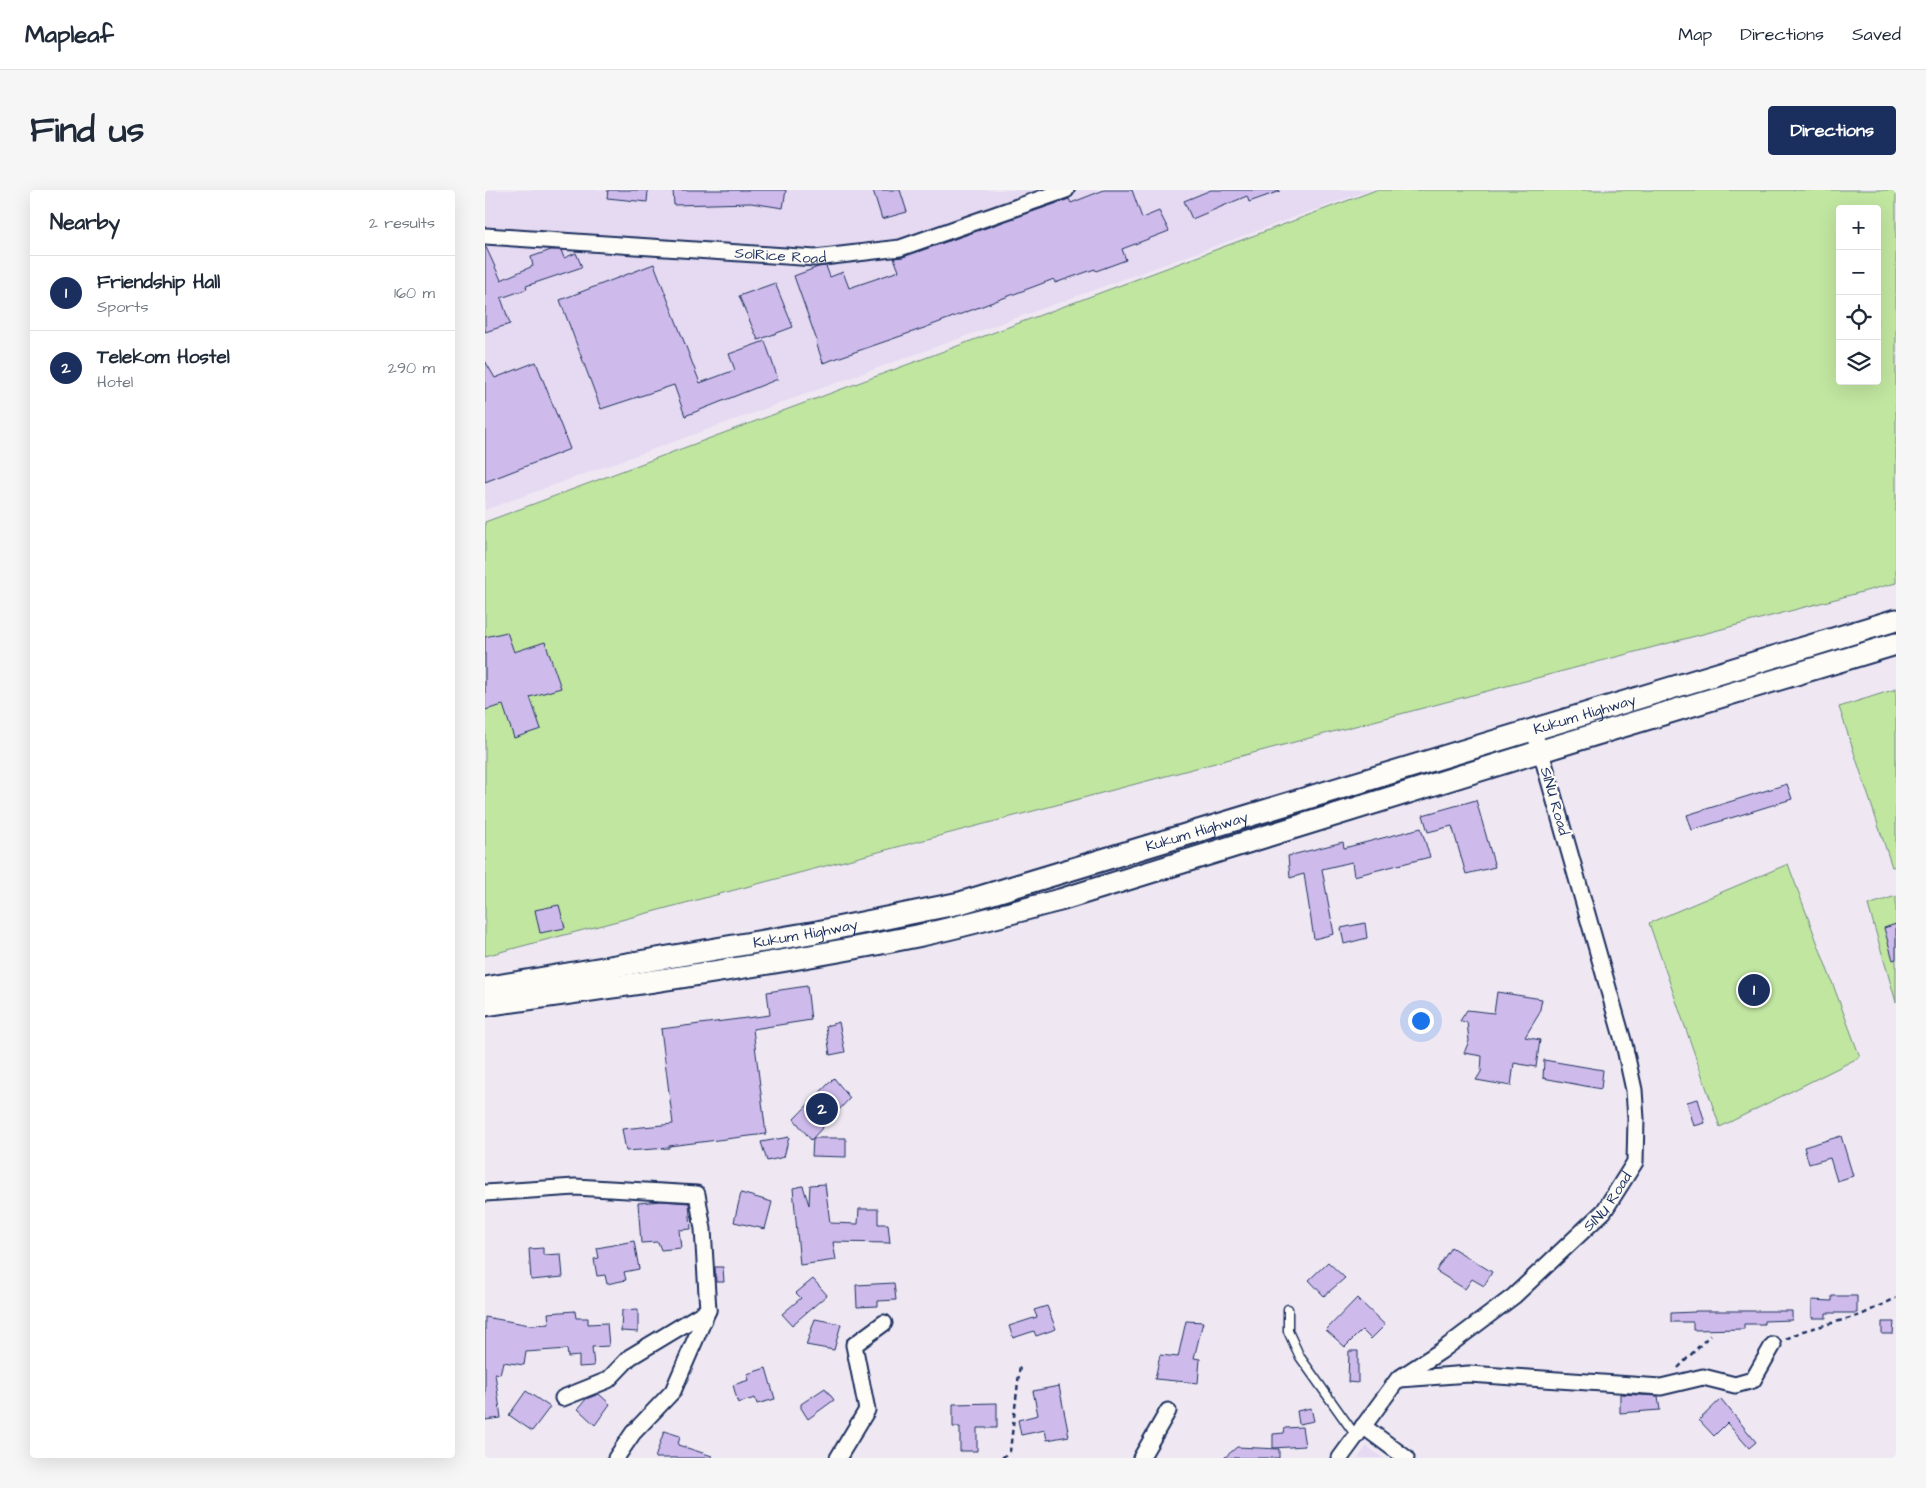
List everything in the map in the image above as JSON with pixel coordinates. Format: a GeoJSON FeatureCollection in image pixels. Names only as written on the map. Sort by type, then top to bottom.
{"type":"FeatureCollection","features":[{"type":"Feature","properties":{"kind":"main road","name":"Kukum Highway"},"geometry":{"type":"LineString","coordinates":[[485,988],[817,932],[960,903],[1896,620]]}},
{"type":"Feature","properties":{"kind":"main road","name":"Kukum Highway"},"geometry":{"type":"LineString","coordinates":[[485,1005],[773,962],[910,937],[975,922],[1060,900],[1896,644]]}},
{"type":"Feature","properties":{"kind":"street","name":"SolRice Road"},"geometry":{"type":"LineString","coordinates":[[485,236],[815,258],[900,248],[1067,190]]}},
{"type":"Feature","properties":{"kind":"street","name":"SINU Road"},"geometry":{"type":"LineString","coordinates":[[1340,1458],[1398,1379],[1441,1351],[1514,1296],[1604,1211],[1635,1162],[1636,1119],[1634,1090],[1624,1044],[1541,752],[1533,730]]}},
{"type":"Feature","properties":{"kind":"street"},"geometry":{"type":"LineString","coordinates":[[485,1193],[575,1187],[697,1194],[703,1229],[708,1310],[673,1391],[633,1434],[615,1458]]}},
{"type":"Feature","properties":{"kind":"street"},"geometry":{"type":"LineString","coordinates":[[563,1398],[608,1380],[630,1357],[708,1310]]}},
{"type":"Feature","properties":{"kind":"street"},"geometry":{"type":"LineString","coordinates":[[838,1458],[867,1410],[854,1345],[884,1323]]}},
{"type":"Feature","properties":{"kind":"street"},"geometry":{"type":"LineString","coordinates":[[1398,1379],[1469,1374],[1659,1387],[1703,1377],[1735,1384],[1753,1380],[1773,1345]]}},
{"type":"Feature","properties":{"kind":"street"},"geometry":{"type":"LineString","coordinates":[[1141,1458],[1168,1411]]}},
{"type":"Feature","properties":{"kind":"street"},"geometry":{"type":"LineString","coordinates":[[1360,1431],[1406,1458]]}},
{"type":"Feature","properties":{"kind":"lane"},"geometry":{"type":"LineString","coordinates":[[1288,1309],[1288,1331],[1300,1357],[1360,1431]]}},
{"type":"Feature","properties":{"kind":"path"},"geometry":{"type":"LineString","coordinates":[[1773,1345],[1803,1332],[1861,1315],[1896,1298]]}},
{"type":"Feature","properties":{"kind":"path"},"geometry":{"type":"LineString","coordinates":[[1659,1387],[1710,1335]]}},
{"type":"Feature","properties":{"kind":"path"},"geometry":{"type":"LineString","coordinates":[[1002,1458],[1010,1450],[1020,1365]]}},
{"type":"Feature","properties":{"kind":"shaded area"},"geometry":{"type":"Polygon","coordinates":[[[485,190],[1370,190],[485,510],[485,190]]]}},
{"type":"Feature","properties":{"kind":"shaded area"},"geometry":{"type":"Polygon","coordinates":[[[1367,1446],[1383,1458],[1358,1458],[1367,1446]]]}},
{"type":"Feature","properties":{"kind":"green space"},"geometry":{"type":"Polygon","coordinates":[[[1376,190],[1896,190],[1896,583],[485,956],[485,522],[1376,190]]]}},
{"type":"Feature","properties":{"kind":"green space"},"geometry":{"type":"Polygon","coordinates":[[[1896,689],[1896,866],[1892,867],[1839,707],[1896,689]]]}},
{"type":"Feature","properties":{"kind":"green space"},"geometry":{"type":"Polygon","coordinates":[[[1788,864],[1860,1057],[1720,1127],[1649,923],[1788,864]]]}},
{"type":"Feature","properties":{"kind":"green space"},"geometry":{"type":"Polygon","coordinates":[[[1896,896],[1896,1002],[1868,905],[1896,896]]]}},
{"type":"Feature","properties":{"kind":"building"},"geometry":{"type":"Polygon","coordinates":[[[608,190],[648,190],[647,202],[607,198],[608,190]]]}},
{"type":"Feature","properties":{"kind":"building"},"geometry":{"type":"Polygon","coordinates":[[[673,190],[786,190],[783,208],[751,203],[674,205],[673,190]]]}},
{"type":"Feature","properties":{"kind":"building"},"geometry":{"type":"Polygon","coordinates":[[[873,190],[900,190],[907,212],[882,219],[873,190]]]}},
{"type":"Feature","properties":{"kind":"building"},"geometry":{"type":"Polygon","coordinates":[[[1104,190],[1132,190],[1142,218],[1159,211],[1169,231],[1122,249],[1126,260],[1055,283],[1054,279],[924,328],[823,363],[794,276],[826,266],[830,277],[843,272],[849,288],[899,271],[894,258],[903,257],[1069,199],[1071,203],[1104,190]]]}},
{"type":"Feature","properties":{"kind":"building"},"geometry":{"type":"Polygon","coordinates":[[[1211,190],[1280,191],[1249,202],[1247,196],[1192,219],[1184,201],[1211,190]]]}},
{"type":"Feature","properties":{"kind":"building"},"geometry":{"type":"Polygon","coordinates":[[[485,245],[501,280],[533,266],[531,257],[551,250],[561,250],[564,258],[576,253],[582,267],[526,286],[527,289],[501,298],[510,324],[485,332],[485,245]]]}},
{"type":"Feature","properties":{"kind":"building"},"geometry":{"type":"Polygon","coordinates":[[[654,264],[700,383],[735,370],[729,354],[765,341],[778,379],[685,416],[674,385],[601,409],[560,300],[654,264]]]}},
{"type":"Feature","properties":{"kind":"building"},"geometry":{"type":"Polygon","coordinates":[[[775,283],[793,327],[758,340],[739,296],[775,283]]]}},
{"type":"Feature","properties":{"kind":"building"},"geometry":{"type":"Polygon","coordinates":[[[485,361],[495,378],[536,362],[570,449],[485,482],[485,361]]]}},
{"type":"Feature","properties":{"kind":"building"},"geometry":{"type":"Polygon","coordinates":[[[507,632],[514,652],[545,642],[561,688],[530,697],[541,729],[514,738],[503,705],[485,710],[485,637],[507,632]]]}},
{"type":"Feature","properties":{"kind":"building"},"geometry":{"type":"Polygon","coordinates":[[[1787,784],[1792,799],[1692,830],[1687,815],[1787,784]]]}},
{"type":"Feature","properties":{"kind":"building"},"geometry":{"type":"Polygon","coordinates":[[[1476,800],[1495,867],[1466,874],[1452,826],[1428,832],[1423,815],[1476,800]]]}},
{"type":"Feature","properties":{"kind":"building"},"geometry":{"type":"Polygon","coordinates":[[[1421,828],[1430,857],[1354,876],[1352,862],[1322,869],[1334,934],[1314,939],[1304,874],[1290,878],[1288,856],[1343,842],[1344,848],[1421,828]]]}},
{"type":"Feature","properties":{"kind":"building"},"geometry":{"type":"Polygon","coordinates":[[[559,905],[565,928],[540,933],[535,910],[559,905]]]}},
{"type":"Feature","properties":{"kind":"building"},"geometry":{"type":"Polygon","coordinates":[[[1365,923],[1367,938],[1344,944],[1341,928],[1365,923]]]}},
{"type":"Feature","properties":{"kind":"building"},"geometry":{"type":"Polygon","coordinates":[[[1896,924],[1896,959],[1893,960],[1884,928],[1896,924]]]}},
{"type":"Feature","properties":{"kind":"building"},"geometry":{"type":"Polygon","coordinates":[[[807,986],[811,1020],[753,1029],[766,1134],[669,1146],[669,1148],[626,1151],[622,1129],[673,1124],[661,1029],[770,1015],[767,992],[807,986]]]}},
{"type":"Feature","properties":{"kind":"building"},"geometry":{"type":"Polygon","coordinates":[[[1497,992],[1542,999],[1539,1014],[1525,1037],[1540,1040],[1536,1067],[1514,1063],[1511,1086],[1476,1080],[1481,1072],[1482,1056],[1464,1053],[1469,1041],[1467,1022],[1460,1021],[1467,1010],[1494,1013],[1497,992]]]}},
{"type":"Feature","properties":{"kind":"building"},"geometry":{"type":"Polygon","coordinates":[[[839,1022],[845,1052],[830,1055],[826,1026],[839,1022]]]}},
{"type":"Feature","properties":{"kind":"building"},"geometry":{"type":"Polygon","coordinates":[[[1544,1060],[1603,1070],[1601,1089],[1543,1078],[1544,1060]]]}},
{"type":"Feature","properties":{"kind":"building"},"geometry":{"type":"Polygon","coordinates":[[[834,1078],[850,1098],[811,1140],[794,1119],[834,1078]]]}},
{"type":"Feature","properties":{"kind":"building"},"geometry":{"type":"Polygon","coordinates":[[[1698,1099],[1705,1123],[1694,1126],[1687,1102],[1698,1099]]]}},
{"type":"Feature","properties":{"kind":"building"},"geometry":{"type":"Polygon","coordinates":[[[1841,1136],[1853,1176],[1837,1181],[1830,1158],[1809,1164],[1804,1147],[1841,1136]]]}},
{"type":"Feature","properties":{"kind":"building"},"geometry":{"type":"Polygon","coordinates":[[[789,1137],[784,1157],[767,1161],[761,1142],[789,1137]]]}},
{"type":"Feature","properties":{"kind":"building"},"geometry":{"type":"Polygon","coordinates":[[[813,1138],[846,1138],[846,1157],[812,1156],[813,1138]]]}},
{"type":"Feature","properties":{"kind":"building"},"geometry":{"type":"Polygon","coordinates":[[[825,1184],[830,1223],[858,1224],[859,1209],[878,1209],[878,1224],[888,1224],[890,1243],[833,1242],[836,1260],[800,1265],[793,1188],[803,1186],[809,1205],[810,1185],[825,1184]]]}},
{"type":"Feature","properties":{"kind":"building"},"geometry":{"type":"Polygon","coordinates":[[[741,1193],[772,1202],[765,1229],[734,1222],[741,1193]]]}},
{"type":"Feature","properties":{"kind":"building"},"geometry":{"type":"Polygon","coordinates":[[[661,1201],[689,1203],[691,1229],[679,1230],[681,1248],[661,1250],[658,1242],[641,1243],[638,1203],[661,1201]]]}},
{"type":"Feature","properties":{"kind":"building"},"geometry":{"type":"Polygon","coordinates":[[[634,1241],[639,1269],[624,1272],[626,1280],[607,1284],[605,1275],[597,1276],[594,1259],[599,1258],[597,1248],[634,1241]]]}},
{"type":"Feature","properties":{"kind":"building"},"geometry":{"type":"Polygon","coordinates":[[[1451,1247],[1492,1272],[1484,1286],[1472,1279],[1465,1289],[1436,1271],[1451,1247]]]}},
{"type":"Feature","properties":{"kind":"building"},"geometry":{"type":"Polygon","coordinates":[[[543,1248],[543,1255],[561,1254],[563,1277],[531,1280],[529,1249],[543,1248]]]}},
{"type":"Feature","properties":{"kind":"building"},"geometry":{"type":"Polygon","coordinates":[[[1328,1262],[1345,1278],[1324,1296],[1309,1280],[1328,1262]]]}},
{"type":"Feature","properties":{"kind":"building"},"geometry":{"type":"Polygon","coordinates":[[[715,1267],[723,1267],[724,1282],[716,1282],[715,1267]]]}},
{"type":"Feature","properties":{"kind":"building"},"geometry":{"type":"Polygon","coordinates":[[[813,1279],[827,1295],[792,1325],[782,1314],[801,1298],[796,1293],[813,1279]]]}},
{"type":"Feature","properties":{"kind":"building"},"geometry":{"type":"Polygon","coordinates":[[[894,1283],[896,1300],[878,1301],[878,1306],[857,1307],[856,1285],[894,1283]]]}},
{"type":"Feature","properties":{"kind":"building"},"geometry":{"type":"Polygon","coordinates":[[[1832,1296],[1857,1296],[1857,1313],[1826,1313],[1826,1318],[1812,1318],[1812,1300],[1832,1301],[1832,1296]]]}},
{"type":"Feature","properties":{"kind":"building"},"geometry":{"type":"Polygon","coordinates":[[[1357,1298],[1385,1325],[1371,1339],[1362,1330],[1345,1347],[1326,1330],[1357,1298]]]}},
{"type":"Feature","properties":{"kind":"building"},"geometry":{"type":"Polygon","coordinates":[[[1047,1306],[1056,1329],[1036,1336],[1034,1331],[1013,1338],[1009,1326],[1037,1317],[1034,1310],[1047,1306]]]}},
{"type":"Feature","properties":{"kind":"building"},"geometry":{"type":"Polygon","coordinates":[[[638,1309],[638,1332],[621,1331],[622,1310],[638,1309]]]}},
{"type":"Feature","properties":{"kind":"building"},"geometry":{"type":"Polygon","coordinates":[[[575,1311],[576,1318],[588,1318],[588,1324],[607,1323],[609,1346],[592,1347],[594,1366],[579,1367],[579,1356],[568,1357],[567,1349],[526,1352],[524,1365],[503,1362],[500,1374],[495,1373],[501,1418],[485,1420],[485,1317],[530,1325],[549,1324],[548,1313],[575,1311]]]}},
{"type":"Feature","properties":{"kind":"building"},"geometry":{"type":"Polygon","coordinates":[[[1695,1311],[1792,1311],[1792,1320],[1764,1321],[1764,1324],[1744,1324],[1744,1329],[1693,1330],[1693,1322],[1671,1322],[1671,1313],[1695,1311]]]}},
{"type":"Feature","properties":{"kind":"building"},"geometry":{"type":"Polygon","coordinates":[[[815,1319],[841,1324],[834,1350],[806,1345],[815,1319]]]}},
{"type":"Feature","properties":{"kind":"building"},"geometry":{"type":"Polygon","coordinates":[[[1186,1321],[1203,1322],[1194,1358],[1200,1359],[1198,1383],[1155,1379],[1160,1355],[1178,1357],[1186,1321]]]}},
{"type":"Feature","properties":{"kind":"building"},"geometry":{"type":"Polygon","coordinates":[[[1882,1322],[1894,1322],[1893,1334],[1882,1334],[1882,1322]]]}},
{"type":"Feature","properties":{"kind":"building"},"geometry":{"type":"Polygon","coordinates":[[[1349,1351],[1358,1351],[1358,1383],[1348,1382],[1349,1351]]]}},
{"type":"Feature","properties":{"kind":"building"},"geometry":{"type":"Polygon","coordinates":[[[766,1368],[775,1399],[757,1404],[755,1398],[738,1403],[733,1385],[749,1380],[747,1374],[766,1368]]]}},
{"type":"Feature","properties":{"kind":"building"},"geometry":{"type":"Polygon","coordinates":[[[1059,1386],[1069,1436],[1047,1440],[1045,1430],[1021,1435],[1018,1420],[1038,1415],[1033,1391],[1059,1386]]]}},
{"type":"Feature","properties":{"kind":"building"},"geometry":{"type":"Polygon","coordinates":[[[825,1388],[834,1400],[808,1419],[801,1408],[801,1404],[825,1388]]]}},
{"type":"Feature","properties":{"kind":"building"},"geometry":{"type":"Polygon","coordinates":[[[526,1391],[550,1407],[532,1431],[509,1415],[526,1391]]]}},
{"type":"Feature","properties":{"kind":"building"},"geometry":{"type":"Polygon","coordinates":[[[599,1394],[610,1404],[595,1425],[578,1409],[586,1399],[599,1394]]]}},
{"type":"Feature","properties":{"kind":"building"},"geometry":{"type":"Polygon","coordinates":[[[1620,1394],[1658,1396],[1660,1410],[1620,1413],[1620,1394]]]}},
{"type":"Feature","properties":{"kind":"building"},"geometry":{"type":"Polygon","coordinates":[[[1721,1399],[1756,1442],[1749,1448],[1727,1423],[1714,1436],[1699,1420],[1721,1399]]]}},
{"type":"Feature","properties":{"kind":"building"},"geometry":{"type":"Polygon","coordinates":[[[997,1403],[997,1428],[977,1428],[977,1451],[960,1451],[960,1427],[953,1427],[953,1404],[997,1403]]]}},
{"type":"Feature","properties":{"kind":"building"},"geometry":{"type":"Polygon","coordinates":[[[1311,1408],[1314,1421],[1299,1424],[1297,1411],[1311,1408]]]}},
{"type":"Feature","properties":{"kind":"building"},"geometry":{"type":"Polygon","coordinates":[[[1302,1427],[1305,1446],[1273,1448],[1273,1434],[1284,1433],[1285,1428],[1302,1427]]]}},
{"type":"Feature","properties":{"kind":"building"},"geometry":{"type":"Polygon","coordinates":[[[664,1431],[680,1436],[678,1445],[712,1456],[712,1458],[655,1458],[664,1431]]]}},
{"type":"Feature","properties":{"kind":"building"},"geometry":{"type":"Polygon","coordinates":[[[1237,1447],[1279,1449],[1279,1458],[1224,1458],[1237,1447]]]}},
{"type":"Feature","properties":{"kind":"place","name":"Friendship Hall"},"geometry":{"type":"Point","coordinates":[1754,990]}},
{"type":"Feature","properties":{"kind":"place","name":"Telekom Hostel"},"geometry":{"type":"Point","coordinates":[822,1109]}}]}
